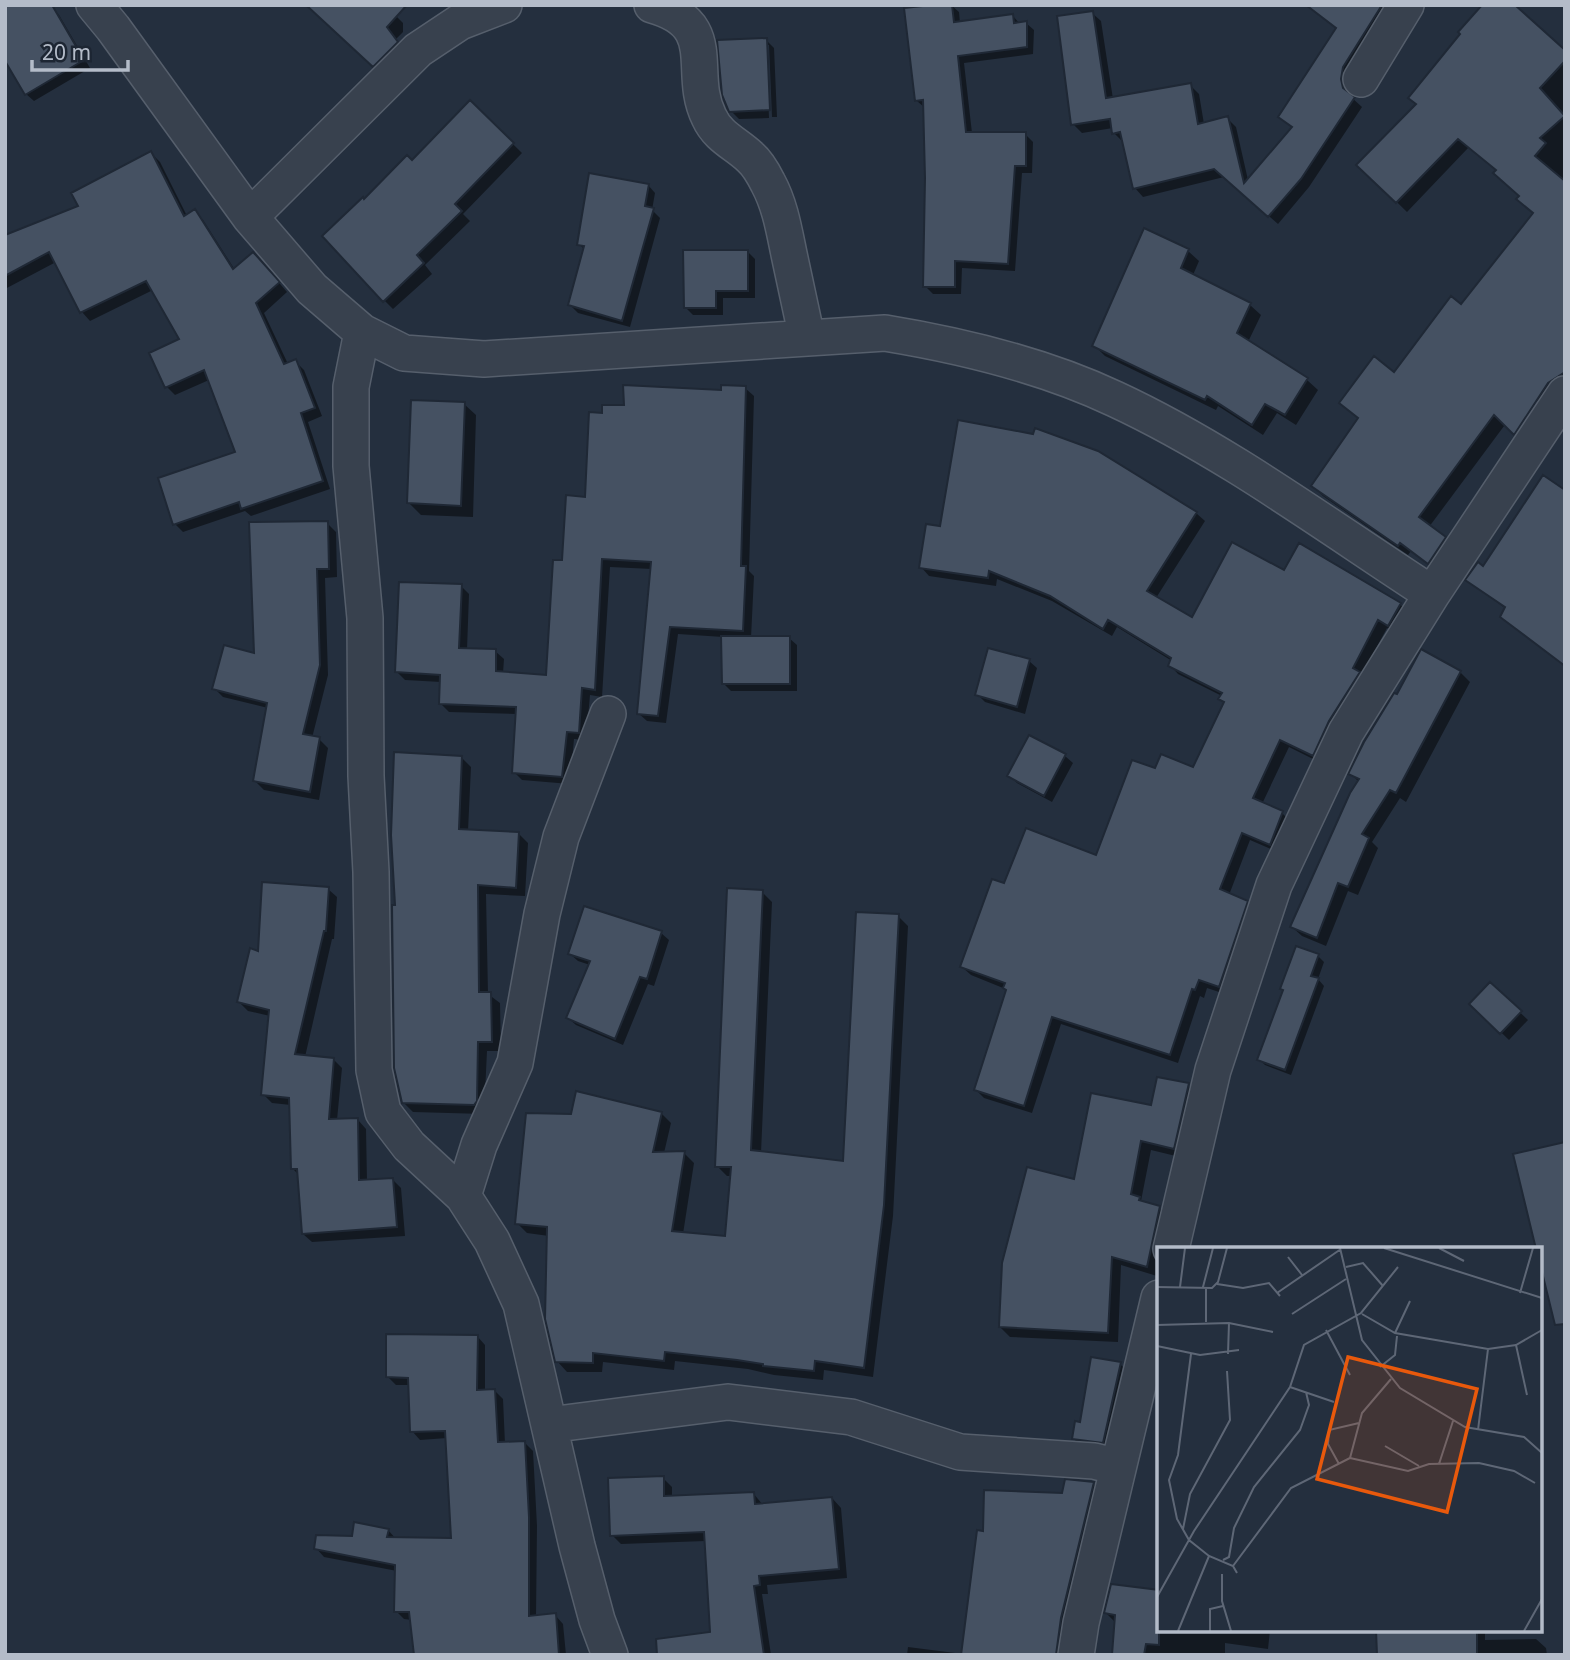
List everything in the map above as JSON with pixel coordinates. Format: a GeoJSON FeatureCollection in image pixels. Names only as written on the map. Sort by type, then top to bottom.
{"type":"FeatureCollection","features":[{"type":"Feature","properties":{"kind":"street"},"geometry":{"type":"LineString","coordinates":[[94,5],[250,217],[312,289],[362,332],[404,353],[484,359],[885,333],[938,342],[1020,363],[1113,398],[1195,440],[1432,594]]}},
{"type":"Feature","properties":{"kind":"street"},"geometry":{"type":"LineString","coordinates":[[250,217],[418,50],[460,22],[504,5]]}},
{"type":"Feature","properties":{"kind":"street"},"geometry":{"type":"LineString","coordinates":[[652,5],[672,11],[691,27],[700,54],[702,102],[709,119],[723,137],[752,158],[768,184],[780,211],[807,338]]}},
{"type":"Feature","properties":{"kind":"street"},"geometry":{"type":"LineString","coordinates":[[1361,79],[1406,5]]}},
{"type":"Feature","properties":{"kind":"street"},"geometry":{"type":"LineString","coordinates":[[362,332],[351,387],[351,466],[365,618],[366,776],[371,872],[374,1070],[383,1112],[409,1146],[463,1196],[492,1241],[521,1304],[577,1546],[597,1620],[610,1655]]}},
{"type":"Feature","properties":{"kind":"street"},"geometry":{"type":"LineString","coordinates":[[1171,1247],[1213,1070],[1274,885],[1346,732],[1432,594],[1559,415]]}},
{"type":"Feature","properties":{"kind":"street"},"geometry":{"type":"LineString","coordinates":[[463,1196],[479,1144],[515,1063],[539,927],[561,837],[608,713]]}},
{"type":"Feature","properties":{"kind":"street"},"geometry":{"type":"LineString","coordinates":[[1076,1655],[1081,1623],[1157,1306]]}},
{"type":"Feature","properties":{"kind":"street"},"geometry":{"type":"LineString","coordinates":[[549,1425],[728,1402],[850,1418],[960,1452],[1094,1461],[1118,1467]]}},
{"type":"Feature","properties":{"kind":"building"},"geometry":{"type":"Polygon","coordinates":[[[5,5],[52,5],[84,60],[25,95],[5,61],[5,5]]]}},
{"type":"Feature","properties":{"kind":"building"},"geometry":{"type":"Polygon","coordinates":[[[306,5],[407,5],[387,27],[398,42],[373,67],[306,5]]]}},
{"type":"Feature","properties":{"kind":"building"},"geometry":{"type":"Polygon","coordinates":[[[952,5],[954,22],[1013,14],[1014,23],[1027,21],[1027,47],[958,56],[966,132],[1026,132],[1026,166],[1015,166],[1008,264],[955,261],[955,287],[923,287],[923,100],[915,101],[904,8],[952,5]]]}},
{"type":"Feature","properties":{"kind":"building"},"geometry":{"type":"Polygon","coordinates":[[[1306,5],[1382,5],[1343,67],[1343,88],[1355,97],[1301,179],[1268,217],[1214,169],[1133,189],[1120,132],[1112,134],[1110,119],[1071,125],[1057,16],[1093,11],[1106,98],[1191,83],[1198,124],[1228,116],[1244,183],[1292,127],[1278,117],[1336,28],[1306,5]]]}},
{"type":"Feature","properties":{"kind":"building"},"geometry":{"type":"Polygon","coordinates":[[[1482,5],[1515,5],[1565,50],[1565,61],[1540,88],[1565,116],[1540,138],[1546,143],[1535,156],[1565,181],[1565,372],[1548,383],[1514,435],[1494,415],[1419,517],[1446,537],[1428,564],[1311,486],[1358,418],[1339,403],[1374,356],[1394,372],[1451,296],[1461,304],[1533,213],[1516,199],[1519,196],[1493,173],[1496,170],[1458,139],[1396,203],[1356,165],[1416,104],[1408,98],[1482,5]]]}},
{"type":"Feature","properties":{"kind":"building"},"geometry":{"type":"Polygon","coordinates":[[[767,38],[770,110],[729,112],[722,95],[717,40],[767,38]]]}},
{"type":"Feature","properties":{"kind":"building"},"geometry":{"type":"Polygon","coordinates":[[[470,100],[514,143],[455,204],[462,211],[417,255],[424,263],[383,302],[322,236],[363,197],[364,199],[407,155],[412,160],[470,100]]]}},
{"type":"Feature","properties":{"kind":"building"},"geometry":{"type":"Polygon","coordinates":[[[151,151],[184,216],[195,209],[233,269],[253,252],[280,282],[256,303],[284,364],[296,359],[315,408],[301,413],[323,481],[241,509],[239,502],[173,525],[158,478],[235,452],[204,370],[165,388],[149,353],[179,339],[146,281],[80,313],[49,252],[5,276],[5,235],[78,206],[71,193],[151,151]]]}},
{"type":"Feature","properties":{"kind":"building"},"geometry":{"type":"Polygon","coordinates":[[[589,173],[649,184],[645,206],[654,208],[622,321],[568,305],[584,246],[577,245],[589,173]]]}},
{"type":"Feature","properties":{"kind":"building"},"geometry":{"type":"Polygon","coordinates":[[[1144,228],[1189,249],[1181,268],[1251,303],[1237,333],[1308,378],[1285,415],[1265,404],[1252,425],[1207,396],[1205,400],[1092,346],[1144,228]]]}},
{"type":"Feature","properties":{"kind":"building"},"geometry":{"type":"Polygon","coordinates":[[[683,250],[748,250],[748,291],[716,291],[716,308],[684,308],[683,250]]]}},
{"type":"Feature","properties":{"kind":"building"},"geometry":{"type":"Polygon","coordinates":[[[623,385],[721,390],[721,385],[746,386],[741,566],[746,566],[743,631],[670,627],[658,716],[637,714],[651,562],[602,559],[595,690],[582,688],[579,733],[567,732],[562,777],[512,773],[516,707],[439,704],[440,675],[395,672],[399,582],[462,584],[459,648],[496,649],[496,671],[546,675],[553,560],[562,560],[566,495],[585,497],[589,412],[602,413],[602,405],[624,405],[623,385]]]}},
{"type":"Feature","properties":{"kind":"building"},"geometry":{"type":"Polygon","coordinates":[[[411,400],[465,402],[461,506],[407,503],[411,400]]]}},
{"type":"Feature","properties":{"kind":"building"},"geometry":{"type":"Polygon","coordinates":[[[958,420],[1033,434],[1035,428],[1098,451],[1197,512],[1147,591],[1192,617],[1232,542],[1284,570],[1299,543],[1401,603],[1388,626],[1378,620],[1353,668],[1360,672],[1329,721],[1313,756],[1280,740],[1253,798],[1283,811],[1270,845],[1242,833],[1220,889],[1248,901],[1219,987],[1199,980],[1195,990],[1192,989],[1170,1055],[1052,1017],[1024,1106],[974,1090],[1006,990],[1003,988],[1005,983],[960,967],[992,879],[1004,883],[1026,828],[1096,855],[1132,760],[1155,768],[1161,754],[1193,767],[1224,702],[1218,699],[1222,693],[1168,666],[1171,658],[1108,620],[1103,629],[1050,596],[989,571],[988,578],[919,568],[926,524],[940,526],[958,420]]]}},
{"type":"Feature","properties":{"kind":"building"},"geometry":{"type":"Polygon","coordinates":[[[1543,475],[1565,490],[1565,666],[1500,617],[1505,607],[1465,580],[1478,562],[1483,566],[1543,475]]]}},
{"type":"Feature","properties":{"kind":"building"},"geometry":{"type":"Polygon","coordinates":[[[328,521],[329,569],[317,569],[320,665],[303,734],[320,737],[310,792],[253,781],[267,703],[212,689],[224,645],[254,653],[249,522],[328,521]]]}},
{"type":"Feature","properties":{"kind":"building"},"geometry":{"type":"Polygon","coordinates":[[[721,636],[790,636],[790,684],[722,684],[721,636]]]}},
{"type":"Feature","properties":{"kind":"building"},"geometry":{"type":"Polygon","coordinates":[[[988,648],[1030,659],[1017,707],[975,695],[988,648]]]}},
{"type":"Feature","properties":{"kind":"building"},"geometry":{"type":"Polygon","coordinates":[[[1421,649],[1461,671],[1396,793],[1390,790],[1362,834],[1369,838],[1348,887],[1338,883],[1317,938],[1290,927],[1350,793],[1359,779],[1348,774],[1364,742],[1394,693],[1397,694],[1421,649]]]}},
{"type":"Feature","properties":{"kind":"building"},"geometry":{"type":"Polygon","coordinates":[[[1029,735],[1066,754],[1044,796],[1007,776],[1029,735]]]}},
{"type":"Feature","properties":{"kind":"building"},"geometry":{"type":"Polygon","coordinates":[[[394,752],[462,756],[459,829],[519,832],[516,888],[478,885],[479,992],[491,992],[492,1042],[478,1042],[477,1101],[474,1105],[402,1103],[394,1068],[392,905],[395,905],[391,835],[394,752]]]}},
{"type":"Feature","properties":{"kind":"building"},"geometry":{"type":"Polygon","coordinates":[[[262,882],[329,887],[326,931],[295,1054],[334,1058],[329,1119],[358,1118],[359,1180],[393,1178],[397,1227],[302,1234],[297,1169],[291,1169],[289,1098],[261,1095],[269,1010],[237,1002],[250,948],[258,951],[262,882]]]}},
{"type":"Feature","properties":{"kind":"building"},"geometry":{"type":"Polygon","coordinates":[[[727,888],[763,890],[751,1150],[843,1161],[856,912],[899,914],[884,1205],[864,1368],[815,1361],[814,1371],[665,1352],[664,1361],[593,1353],[593,1363],[555,1362],[545,1319],[547,1227],[515,1224],[526,1113],[571,1114],[576,1091],[662,1112],[653,1152],[685,1151],[672,1231],[725,1236],[731,1167],[715,1167],[727,888]]]}},
{"type":"Feature","properties":{"kind":"building"},"geometry":{"type":"Polygon","coordinates":[[[584,906],[662,931],[647,979],[640,977],[615,1039],[566,1018],[590,961],[568,954],[584,906]]]}},
{"type":"Feature","properties":{"kind":"building"},"geometry":{"type":"Polygon","coordinates":[[[1296,946],[1319,954],[1311,976],[1319,978],[1285,1070],[1257,1060],[1296,946]]]}},
{"type":"Feature","properties":{"kind":"building"},"geometry":{"type":"Polygon","coordinates":[[[1490,982],[1522,1011],[1500,1034],[1469,1004],[1490,982]]]}},
{"type":"Feature","properties":{"kind":"building"},"geometry":{"type":"Polygon","coordinates":[[[1157,1077],[1189,1083],[1174,1149],[1141,1141],[1131,1194],[1140,1197],[1139,1200],[1160,1206],[1147,1267],[1112,1257],[1108,1333],[999,1327],[1002,1263],[1027,1167],[1074,1179],[1091,1093],[1151,1105],[1157,1077]]]}},
{"type":"Feature","properties":{"kind":"building"},"geometry":{"type":"Polygon","coordinates":[[[1565,1142],[1565,1324],[1555,1325],[1542,1272],[1542,1247],[1536,1247],[1513,1154],[1565,1142]]]}},
{"type":"Feature","properties":{"kind":"building"},"geometry":{"type":"Polygon","coordinates":[[[386,1334],[478,1335],[477,1390],[495,1389],[498,1442],[525,1441],[529,1517],[529,1616],[556,1613],[559,1655],[414,1655],[409,1612],[394,1612],[395,1565],[314,1549],[316,1535],[352,1536],[354,1522],[389,1529],[387,1537],[451,1538],[445,1431],[410,1432],[408,1378],[386,1377],[386,1334]]]}},
{"type":"Feature","properties":{"kind":"building"},"geometry":{"type":"Polygon","coordinates":[[[1091,1357],[1121,1362],[1103,1443],[1072,1439],[1075,1421],[1080,1422],[1091,1357]]]}},
{"type":"Feature","properties":{"kind":"building"},"geometry":{"type":"Polygon","coordinates":[[[664,1476],[664,1496],[754,1492],[755,1504],[832,1497],[839,1569],[759,1576],[760,1585],[754,1586],[764,1655],[657,1655],[656,1639],[710,1632],[704,1532],[610,1536],[608,1478],[664,1476]]]}},
{"type":"Feature","properties":{"kind":"building"},"geometry":{"type":"Polygon","coordinates":[[[1065,1479],[1094,1482],[1061,1618],[1056,1655],[961,1655],[977,1530],[983,1531],[984,1490],[1062,1493],[1065,1479]]]}},
{"type":"Feature","properties":{"kind":"building"},"geometry":{"type":"Polygon","coordinates":[[[1111,1584],[1157,1590],[1159,1645],[1146,1644],[1144,1655],[1112,1655],[1115,1615],[1104,1613],[1111,1584]]]}},
{"type":"Feature","properties":{"kind":"building"},"geometry":{"type":"Polygon","coordinates":[[[1376,1632],[1477,1632],[1477,1655],[1377,1655],[1376,1632]]]}}]}
